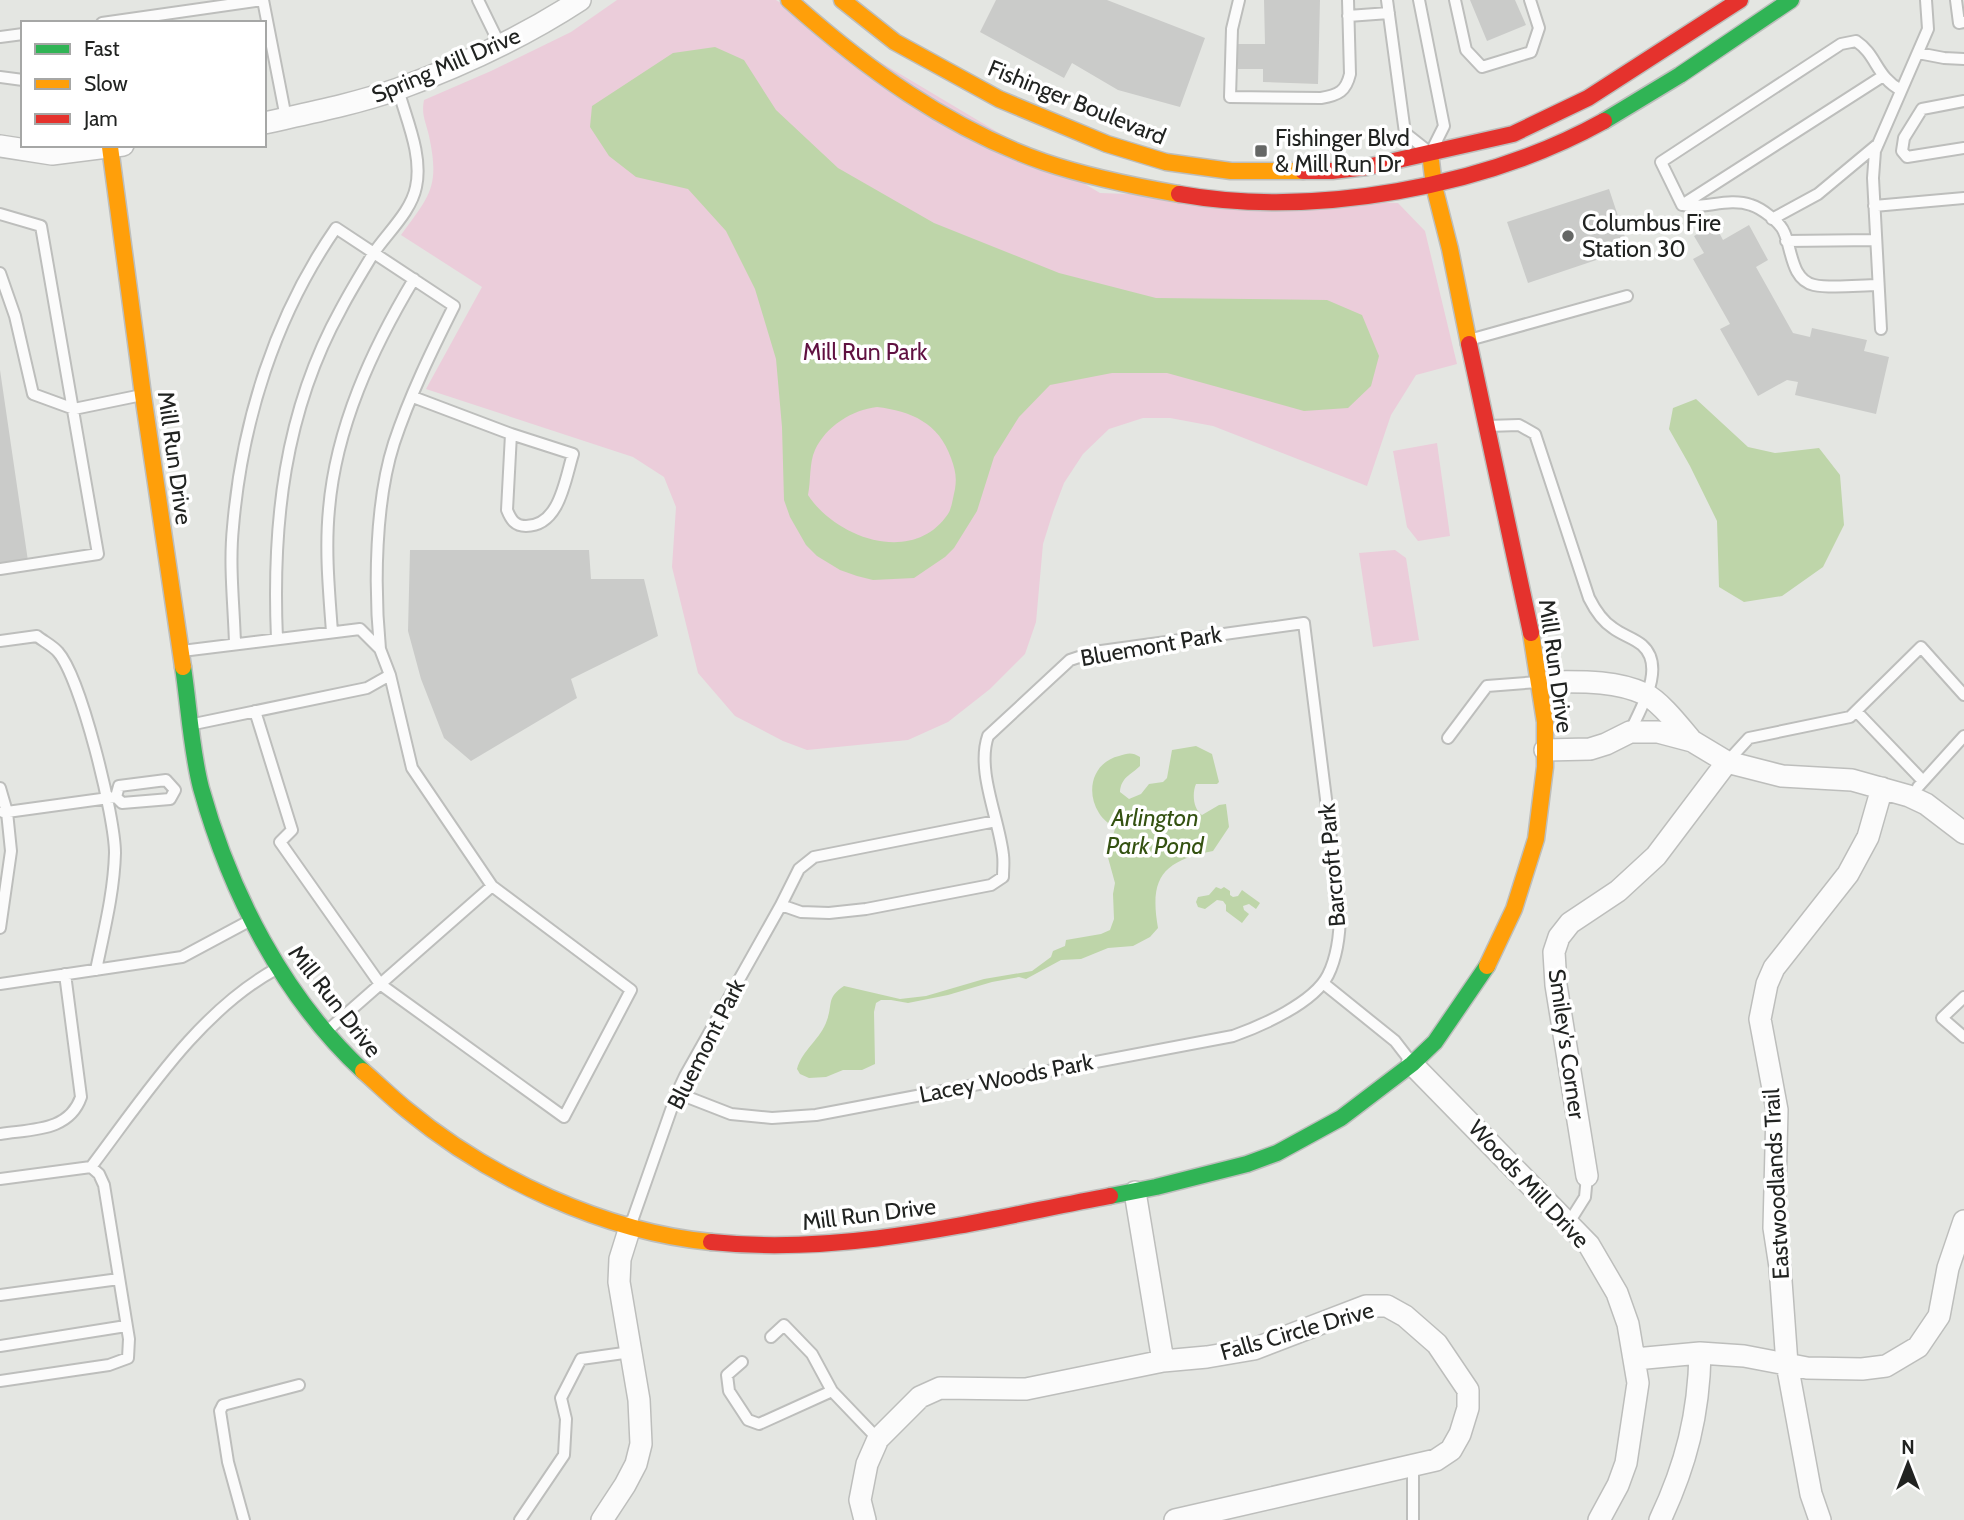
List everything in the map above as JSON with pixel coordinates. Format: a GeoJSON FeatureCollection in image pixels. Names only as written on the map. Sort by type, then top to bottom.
{"type":"FeatureCollection","features":[{"type":"Feature","properties":{"kind":"street","name":"Spring Mill Drive"},"geometry":{"type":"LineString","coordinates":[[266,123],[398,89],[500,45],[558,15],[580,0]]}},
{"type":"Feature","properties":{"kind":"street"},"geometry":{"type":"LineString","coordinates":[[789,0],[862,64],[974,133],[1098,180],[1147,190],[1224,200],[1341,200],[1434,186],[1513,162],[1565,141],[1617,115],[1791,0]]}},
{"type":"Feature","properties":{"kind":"street","name":"Fishinger Boulevard"},"geometry":{"type":"LineString","coordinates":[[842,0],[895,42],[999,99],[1107,144],[1167,163],[1231,171],[1332,171],[1367,167],[1513,134],[1588,98],[1740,0]]}},
{"type":"Feature","properties":{"kind":"street"},"geometry":{"type":"LineString","coordinates":[[0,146],[52,154],[109,147]]}},
{"type":"Feature","properties":{"kind":"street","name":"Mill Run Drive"},"geometry":{"type":"LineString","coordinates":[[117,147],[142,395],[201,787],[223,861],[278,968],[326,1032],[372,1083],[448,1143],[496,1171],[592,1215],[630,1227],[729,1244],[824,1247],[870,1241],[1135,1192],[1247,1164],[1277,1153],[1341,1118],[1412,1064],[1435,1042],[1493,957],[1514,909],[1536,839],[1545,750],[1540,682],[1434,186],[1430,153]]}},
{"type":"Feature","properties":{"kind":"street"},"geometry":{"type":"LineString","coordinates":[[1540,682],[1602,682],[1647,694],[1692,741]]}},
{"type":"Feature","properties":{"kind":"street"},"geometry":{"type":"LineString","coordinates":[[1545,750],[1590,749],[1630,732],[1658,732],[1692,741],[1727,762],[1782,776],[1852,780],[1882,788],[1916,789],[1926,804],[1964,832]]}},
{"type":"Feature","properties":{"kind":"street","name":"Smiley's Corner"},"geometry":{"type":"LineString","coordinates":[[1587,1176],[1556,985],[1554,952],[1559,937],[1570,923],[1618,891],[1656,856],[1727,762]]}},
{"type":"Feature","properties":{"kind":"street","name":"Eastwoodlands Trail"},"geometry":{"type":"LineString","coordinates":[[1820,1520],[1811,1494],[1787,1364],[1780,1267],[1774,1228],[1777,1110],[1760,1019],[1767,984],[1774,968],[1847,874],[1868,837],[1882,788]]}},
{"type":"Feature","properties":{"kind":"street","name":"Woods Mill Drive"},"geometry":{"type":"LineString","coordinates":[[1412,1064],[1589,1245],[1617,1293],[1628,1324],[1638,1383],[1628,1454],[1618,1485],[1599,1520]]}},
{"type":"Feature","properties":{"kind":"street"},"geometry":{"type":"LineString","coordinates":[[1135,1192],[1163,1361]]}},
{"type":"Feature","properties":{"kind":"street"},"geometry":{"type":"LineString","coordinates":[[1635,1359],[1700,1353],[1744,1356],[1807,1368],[1862,1369],[1886,1366],[1918,1347],[1939,1316],[1948,1268],[1964,1221]]}},
{"type":"Feature","properties":{"kind":"street"},"geometry":{"type":"LineString","coordinates":[[601,1520],[625,1485],[636,1464],[641,1444],[639,1400],[619,1282],[620,1259],[630,1227]]}},
{"type":"Feature","properties":{"kind":"street","name":"Falls Circle Drive"},"geometry":{"type":"LineString","coordinates":[[878,1439],[920,1397],[940,1388],[1026,1389],[1163,1361],[1254,1349],[1366,1306],[1387,1306],[1405,1316],[1437,1344],[1468,1390],[1468,1408],[1460,1434],[1451,1450],[1436,1460],[1175,1520]]}},
{"type":"Feature","properties":{"kind":"street"},"geometry":{"type":"LineString","coordinates":[[1660,1520],[1678,1483],[1691,1436],[1699,1390],[1700,1353]]}},
{"type":"Feature","properties":{"kind":"street"},"geometry":{"type":"LineString","coordinates":[[866,1520],[860,1500],[867,1464],[878,1439]]}},
{"type":"Feature","properties":{"kind":"lane"},"geometry":{"type":"LineString","coordinates":[[116,21],[263,0],[265,21]]}},
{"type":"Feature","properties":{"kind":"lane"},"geometry":{"type":"LineString","coordinates":[[478,0],[500,45]]}},
{"type":"Feature","properties":{"kind":"lane"},"geometry":{"type":"LineString","coordinates":[[1239,0],[1231,29],[1230,97],[1321,98],[1334,96],[1344,90],[1350,74],[1348,0]]}},
{"type":"Feature","properties":{"kind":"lane"},"geometry":{"type":"LineString","coordinates":[[1387,0],[1405,133],[1430,153],[1444,126],[1419,0]]}},
{"type":"Feature","properties":{"kind":"lane"},"geometry":{"type":"LineString","coordinates":[[1455,0],[1465,50],[1482,67],[1531,52],[1539,28],[1530,0]]}},
{"type":"Feature","properties":{"kind":"lane"},"geometry":{"type":"LineString","coordinates":[[1881,328],[1873,178],[1878,144],[1928,29],[1926,0]]}},
{"type":"Feature","properties":{"kind":"lane"},"geometry":{"type":"LineString","coordinates":[[1956,0],[1959,23],[1964,22]]}},
{"type":"Feature","properties":{"kind":"lane"},"geometry":{"type":"LineString","coordinates":[[1348,16],[1389,13]]}},
{"type":"Feature","properties":{"kind":"lane"},"geometry":{"type":"LineString","coordinates":[[266,31],[268,51],[286,118]]}},
{"type":"Feature","properties":{"kind":"lane"},"geometry":{"type":"LineString","coordinates":[[0,37],[21,34]]}},
{"type":"Feature","properties":{"kind":"lane"},"geometry":{"type":"LineString","coordinates":[[1682,205],[1661,162],[1841,44],[1856,41],[1867,48],[1883,76],[1901,90]]}},
{"type":"Feature","properties":{"kind":"lane"},"geometry":{"type":"LineString","coordinates":[[1918,53],[1964,59]]}},
{"type":"Feature","properties":{"kind":"lane"},"geometry":{"type":"LineString","coordinates":[[1682,205],[1883,76]]}},
{"type":"Feature","properties":{"kind":"lane"},"geometry":{"type":"LineString","coordinates":[[0,77],[21,80]]}},
{"type":"Feature","properties":{"kind":"lane"},"geometry":{"type":"LineString","coordinates":[[277,639],[275,603],[278,513],[292,436],[303,399],[340,311],[374,253],[407,208],[416,189],[419,165],[398,89]]}},
{"type":"Feature","properties":{"kind":"lane"},"geometry":{"type":"LineString","coordinates":[[1964,101],[1922,108],[1904,138],[1902,151],[1907,157],[1964,148]]}},
{"type":"Feature","properties":{"kind":"lane"},"geometry":{"type":"LineString","coordinates":[[1772,219],[1818,194],[1878,144]]}},
{"type":"Feature","properties":{"kind":"lane"},"geometry":{"type":"LineString","coordinates":[[1874,206],[1964,198]]}},
{"type":"Feature","properties":{"kind":"lane"},"geometry":{"type":"LineString","coordinates":[[1682,205],[1717,202],[1752,205],[1784,230],[1789,255],[1804,281],[1815,286],[1878,285]]}},
{"type":"Feature","properties":{"kind":"lane"},"geometry":{"type":"LineString","coordinates":[[0,214],[41,226],[98,554],[0,569]]}},
{"type":"Feature","properties":{"kind":"lane"},"geometry":{"type":"LineString","coordinates":[[235,644],[232,529],[241,453],[259,384],[294,299],[336,228],[454,306],[428,358],[394,444],[385,483],[378,544],[375,602],[380,649],[390,675],[412,768],[492,886],[631,990],[564,1117],[380,984],[279,842],[292,830],[255,711]]}},
{"type":"Feature","properties":{"kind":"lane"},"geometry":{"type":"LineString","coordinates":[[1786,241],[1876,240]]}},
{"type":"Feature","properties":{"kind":"lane"},"geometry":{"type":"LineString","coordinates":[[0,273],[15,316],[33,394],[74,409],[142,395]]}},
{"type":"Feature","properties":{"kind":"lane"},"geometry":{"type":"LineString","coordinates":[[332,632],[327,555],[329,507],[337,461],[353,404],[374,350],[414,279]]}},
{"type":"Feature","properties":{"kind":"lane"},"geometry":{"type":"LineString","coordinates":[[1469,340],[1627,296]]}},
{"type":"Feature","properties":{"kind":"lane"},"geometry":{"type":"LineString","coordinates":[[413,397],[573,454],[556,507],[546,521],[529,527],[517,526],[511,520],[508,510],[511,434]]}},
{"type":"Feature","properties":{"kind":"lane"},"geometry":{"type":"LineString","coordinates":[[1485,426],[1519,425],[1535,434],[1589,598],[1598,614],[1612,628],[1642,645],[1649,655],[1653,672],[1647,694],[1630,732]]}},
{"type":"Feature","properties":{"kind":"lane","name":"Bluemont Park"},"geometry":{"type":"LineString","coordinates":[[781,905],[801,912],[829,913],[866,909],[991,885],[1003,877],[1003,855],[984,759],[988,736],[1070,660],[1094,652],[1304,623]]}},
{"type":"Feature","properties":{"kind":"lane","name":"Barcroft Park"},"geometry":{"type":"LineString","coordinates":[[1304,623],[1340,911],[1337,950],[1323,983]]}},
{"type":"Feature","properties":{"kind":"lane"},"geometry":{"type":"LineString","coordinates":[[181,652],[360,629],[380,649]]}},
{"type":"Feature","properties":{"kind":"lane"},"geometry":{"type":"LineString","coordinates":[[0,641],[37,636],[59,653],[76,689],[111,797],[115,851],[113,876],[96,970]]}},
{"type":"Feature","properties":{"kind":"lane"},"geometry":{"type":"LineString","coordinates":[[1727,762],[1749,738],[1850,717],[1921,647],[1964,695]]}},
{"type":"Feature","properties":{"kind":"lane"},"geometry":{"type":"LineString","coordinates":[[191,724],[367,688],[390,675]]}},
{"type":"Feature","properties":{"kind":"lane"},"geometry":{"type":"LineString","coordinates":[[1448,738],[1487,686],[1540,682]]}},
{"type":"Feature","properties":{"kind":"lane"},"geometry":{"type":"LineString","coordinates":[[1857,712],[1916,789],[1964,736]]}},
{"type":"Feature","properties":{"kind":"lane"},"geometry":{"type":"LineString","coordinates":[[111,797],[119,786],[166,780],[174,790]]}},
{"type":"Feature","properties":{"kind":"lane"},"geometry":{"type":"LineString","coordinates":[[174,790],[201,787]]}},
{"type":"Feature","properties":{"kind":"lane"},"geometry":{"type":"LineString","coordinates":[[0,788],[10,851],[0,928]]}},
{"type":"Feature","properties":{"kind":"lane"},"geometry":{"type":"LineString","coordinates":[[4,812],[111,797],[122,803],[170,799],[174,790]]}},
{"type":"Feature","properties":{"kind":"lane","name":"Bluemont Park"},"geometry":{"type":"LineString","coordinates":[[630,1227],[677,1093],[799,869],[814,857],[996,821]]}},
{"type":"Feature","properties":{"kind":"lane"},"geometry":{"type":"LineString","coordinates":[[326,1032],[492,886]]}},
{"type":"Feature","properties":{"kind":"lane"},"geometry":{"type":"LineString","coordinates":[[0,984],[181,957],[251,920]]}},
{"type":"Feature","properties":{"kind":"lane"},"geometry":{"type":"LineString","coordinates":[[0,1179],[91,1167],[150,1088],[215,1014],[230,999],[278,968]]}},
{"type":"Feature","properties":{"kind":"lane"},"geometry":{"type":"LineString","coordinates":[[0,1134],[56,1126],[76,1110],[81,1097],[65,974]]}},
{"type":"Feature","properties":{"kind":"lane"},"geometry":{"type":"LineString","coordinates":[[1323,983],[1395,1041],[1412,1064]]}},
{"type":"Feature","properties":{"kind":"lane","name":"Lacey Woods Park"},"geometry":{"type":"LineString","coordinates":[[677,1093],[731,1114],[752,1117],[772,1118],[852,1109],[1028,1073],[1233,1036],[1266,1025],[1301,1002],[1323,983]]}},
{"type":"Feature","properties":{"kind":"lane"},"geometry":{"type":"LineString","coordinates":[[1964,996],[1942,1018],[1964,1037]]}},
{"type":"Feature","properties":{"kind":"lane"},"geometry":{"type":"LineString","coordinates":[[0,1381],[109,1365],[128,1358],[126,1326],[104,1185],[99,1174],[91,1167]]}},
{"type":"Feature","properties":{"kind":"lane","name":"Smiley's Corner"},"geometry":{"type":"LineString","coordinates":[[1568,1224],[1585,1198],[1587,1176]]}},
{"type":"Feature","properties":{"kind":"lane"},"geometry":{"type":"LineString","coordinates":[[0,1296],[119,1279]]}},
{"type":"Feature","properties":{"kind":"lane"},"geometry":{"type":"LineString","coordinates":[[771,1337],[784,1325],[812,1354],[832,1391],[878,1439]]}},
{"type":"Feature","properties":{"kind":"lane"},"geometry":{"type":"LineString","coordinates":[[0,1346],[126,1326]]}},
{"type":"Feature","properties":{"kind":"lane"},"geometry":{"type":"LineString","coordinates":[[520,1520],[564,1455],[566,1419],[561,1398],[581,1359],[631,1352]]}},
{"type":"Feature","properties":{"kind":"lane"},"geometry":{"type":"LineString","coordinates":[[742,1362],[727,1375],[729,1391],[748,1420],[759,1424],[832,1391]]}},
{"type":"Feature","properties":{"kind":"lane"},"geometry":{"type":"LineString","coordinates":[[244,1520],[228,1462],[220,1411],[223,1405],[299,1385]]}},
{"type":"Feature","properties":{"kind":"lane"},"geometry":{"type":"LineString","coordinates":[[1413,1466],[1413,1520]]}},
{"type":"Feature","properties":{"kind":"green space","name":"Mill Run Park"},"geometry":{"type":"Polygon","coordinates":[[[617,0],[776,0],[1100,193],[1398,203],[1425,231],[1457,364],[1416,375],[1391,415],[1367,486],[1213,426],[1170,418],[1143,418],[1109,429],[1083,454],[1064,483],[1043,544],[1036,622],[1025,654],[990,689],[948,722],[908,740],[807,750],[783,741],[735,716],[698,673],[672,567],[676,507],[664,477],[633,457],[426,389],[482,287],[401,235],[426,200],[433,179],[432,153],[423,114],[424,100],[571,32],[617,0]]]}},
{"type":"Feature","properties":{"kind":"green space"},"geometry":{"type":"Polygon","coordinates":[[[1437,443],[1450,536],[1418,541],[1407,527],[1393,451],[1437,443]]]}},
{"type":"Feature","properties":{"kind":"green space"},"geometry":{"type":"Polygon","coordinates":[[[1395,550],[1406,558],[1419,640],[1373,647],[1359,553],[1395,550]]]}},
{"type":"Feature","properties":{"kind":"water"},"geometry":{"type":"Polygon","coordinates":[[[715,47],[744,60],[776,110],[838,168],[934,223],[1059,273],[1156,298],[1327,300],[1362,315],[1379,356],[1371,386],[1348,408],[1304,411],[1167,373],[1112,373],[1050,385],[1019,417],[994,457],[977,511],[954,548],[945,557],[914,578],[873,580],[840,570],[817,556],[806,545],[784,500],[782,427],[776,359],[755,289],[726,231],[688,189],[636,177],[609,156],[590,127],[592,106],[673,53],[715,47]],[[877,407],[849,416],[833,427],[820,441],[813,455],[808,495],[821,510],[855,534],[896,542],[915,539],[933,530],[948,514],[956,477],[952,462],[939,436],[922,421],[901,412],[877,407]]]}},
{"type":"Feature","properties":{"kind":"water"},"geometry":{"type":"Polygon","coordinates":[[[1696,399],[1748,447],[1775,453],[1819,448],[1840,475],[1844,525],[1823,567],[1782,596],[1744,602],[1719,587],[1717,521],[1669,429],[1673,408],[1696,399]]]}},
{"type":"Feature","properties":{"kind":"water","name":"Arlington Park Pond"},"geometry":{"type":"Polygon","coordinates":[[[1196,746],[1212,754],[1219,782],[1196,784],[1195,805],[1202,815],[1226,804],[1229,827],[1213,851],[1182,860],[1163,874],[1156,896],[1158,928],[1150,937],[1133,946],[1108,948],[1081,959],[1061,960],[1026,979],[1019,977],[992,982],[908,1003],[881,1000],[876,1003],[874,1012],[875,1064],[862,1070],[843,1070],[826,1077],[809,1078],[800,1074],[797,1069],[799,1062],[824,1027],[832,998],[844,986],[900,999],[926,996],[984,979],[1032,971],[1051,957],[1053,951],[1065,946],[1066,940],[1110,930],[1114,919],[1115,883],[1107,854],[1115,829],[1102,818],[1095,804],[1092,787],[1094,778],[1103,764],[1110,759],[1130,754],[1140,757],[1140,766],[1124,780],[1121,787],[1120,792],[1129,799],[1141,794],[1149,784],[1163,782],[1167,778],[1172,750],[1196,746]]]}},
{"type":"Feature","properties":{"kind":"water"},"geometry":{"type":"Polygon","coordinates":[[[1216,887],[1224,887],[1233,897],[1238,896],[1242,890],[1260,903],[1256,909],[1249,904],[1243,906],[1249,914],[1242,923],[1226,911],[1223,901],[1217,900],[1205,909],[1198,907],[1198,897],[1209,895],[1216,887]]]}},
{"type":"Feature","properties":{"kind":"building"},"geometry":{"type":"Polygon","coordinates":[[[996,0],[1107,0],[1205,38],[1180,107],[1118,90],[1072,63],[1064,78],[980,32],[996,0]]]}},
{"type":"Feature","properties":{"kind":"building"},"geometry":{"type":"Polygon","coordinates":[[[1264,0],[1320,0],[1318,84],[1263,82],[1263,69],[1238,69],[1238,44],[1265,44],[1264,0]]]}},
{"type":"Feature","properties":{"kind":"building"},"geometry":{"type":"Polygon","coordinates":[[[1470,0],[1515,0],[1526,25],[1487,41],[1470,0]]]}},
{"type":"Feature","properties":{"kind":"building","name":"Columbus Fire Station 30"},"geometry":{"type":"Polygon","coordinates":[[[1609,189],[1629,249],[1528,283],[1507,222],[1609,189]]]}},
{"type":"Feature","properties":{"kind":"building"},"geometry":{"type":"Polygon","coordinates":[[[1715,225],[1723,240],[1749,225],[1768,260],[1756,267],[1793,333],[1810,337],[1812,328],[1867,340],[1864,351],[1889,357],[1876,414],[1795,395],[1798,382],[1787,380],[1758,396],[1720,329],[1730,324],[1693,259],[1704,253],[1694,236],[1715,225]]]}},
{"type":"Feature","properties":{"kind":"building"},"geometry":{"type":"Polygon","coordinates":[[[0,370],[28,561],[0,564],[0,370]]]}},
{"type":"Feature","properties":{"kind":"building"},"geometry":{"type":"Polygon","coordinates":[[[410,550],[589,550],[591,579],[644,579],[658,636],[571,679],[577,698],[471,761],[444,738],[421,679],[408,631],[410,550]]]}},
{"type":"Feature","properties":{"kind":"traffic: fast"},"geometry":{"type":"LineString","coordinates":[[1604,121],[1680,75],[1791,0]]}},
{"type":"Feature","properties":{"kind":"traffic: fast"},"geometry":{"type":"LineString","coordinates":[[183,667],[192,743],[201,788],[227,866],[263,941],[284,976],[334,1042],[363,1071]]}},
{"type":"Feature","properties":{"kind":"traffic: fast"},"geometry":{"type":"LineString","coordinates":[[1110,1196],[1247,1164],[1277,1153],[1341,1118],[1412,1064],[1435,1042],[1487,966]]}},
{"type":"Feature","properties":{"kind":"traffic: slow"},"geometry":{"type":"LineString","coordinates":[[789,0],[878,72],[909,94],[974,132],[1044,162],[1111,181],[1179,194]]}},
{"type":"Feature","properties":{"kind":"traffic: slow"},"geometry":{"type":"LineString","coordinates":[[842,0],[895,42],[999,99],[1107,144],[1166,162],[1231,171],[1303,171]]}},
{"type":"Feature","properties":{"kind":"traffic: slow"},"geometry":{"type":"LineString","coordinates":[[110,147],[183,667]]}},
{"type":"Feature","properties":{"kind":"traffic: slow"},"geometry":{"type":"LineString","coordinates":[[1431,161],[1434,186],[1469,344]]}},
{"type":"Feature","properties":{"kind":"traffic: slow"},"geometry":{"type":"LineString","coordinates":[[1487,966],[1514,909],[1536,839],[1545,767],[1545,722],[1531,633]]}},
{"type":"Feature","properties":{"kind":"traffic: slow"},"geometry":{"type":"LineString","coordinates":[[363,1071],[439,1135],[511,1179],[550,1198],[630,1227],[711,1242]]}},
{"type":"Feature","properties":{"kind":"traffic: jam"},"geometry":{"type":"LineString","coordinates":[[1303,171],[1367,167],[1513,134],[1588,98],[1740,0]]}},
{"type":"Feature","properties":{"kind":"traffic: jam"},"geometry":{"type":"LineString","coordinates":[[1179,194],[1231,200],[1286,202],[1341,199],[1398,191],[1506,164],[1557,144],[1604,121]]}},
{"type":"Feature","properties":{"kind":"traffic: jam"},"geometry":{"type":"LineString","coordinates":[[1469,344],[1531,633]]}},
{"type":"Feature","properties":{"kind":"traffic: jam"},"geometry":{"type":"LineString","coordinates":[[711,1242],[762,1245],[862,1240],[912,1234],[1110,1196]]}},
{"type":"Feature","properties":{"kind":"place","name":"Fishinger Blvd & Mill Run Dr"},"geometry":{"type":"Point","coordinates":[1261,151]}},
{"type":"Feature","properties":{"kind":"place","name":"Columbus Fire Station 30"},"geometry":{"type":"Point","coordinates":[1568,236]}}]}
